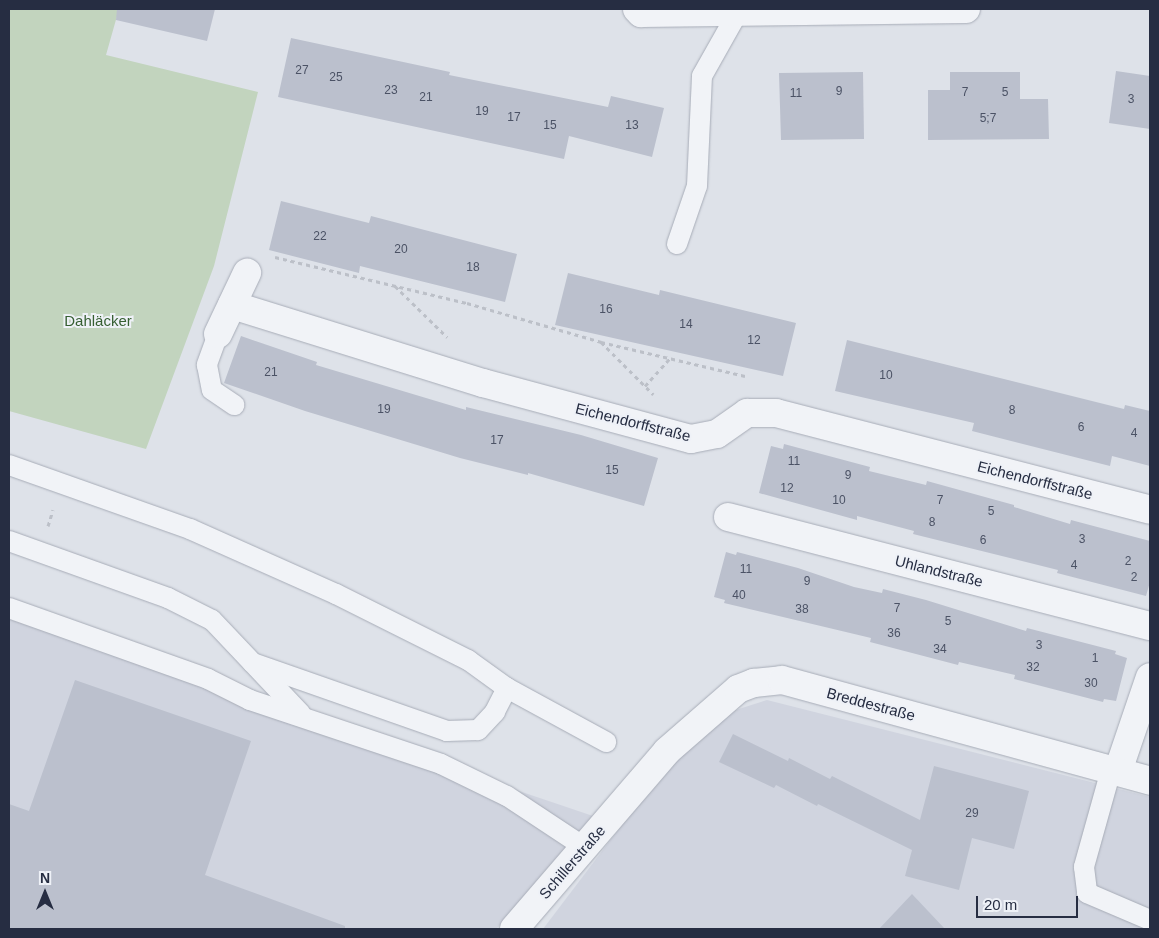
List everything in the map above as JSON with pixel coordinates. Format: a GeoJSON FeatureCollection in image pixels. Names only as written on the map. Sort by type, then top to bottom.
{"type":"FeatureCollection","features":[{"type":"Feature","properties":{"kind":"street"},"geometry":{"type":"LineString","coordinates":[[637,9],[641,13],[737,10],[966,9]]}},
{"type":"Feature","properties":{"kind":"street"},"geometry":{"type":"LineString","coordinates":[[218,334],[247,273]]}},
{"type":"Feature","properties":{"kind":"street","name":"Eichendorffstraße"},"geometry":{"type":"LineString","coordinates":[[232,305],[483,383],[691,439],[716,434],[747,413],[776,413],[1150,510]]}},
{"type":"Feature","properties":{"kind":"street","name":"Uhlandstraße"},"geometry":{"type":"LineString","coordinates":[[728,517],[1150,626]]}},
{"type":"Feature","properties":{"kind":"street"},"geometry":{"type":"LineString","coordinates":[[1114,770],[1150,677]]}},
{"type":"Feature","properties":{"kind":"street","name":"Breddestraße"},"geometry":{"type":"LineString","coordinates":[[632,796],[667,751],[702,717],[738,689],[768,680],[782,680],[1150,781]]}},
{"type":"Feature","properties":{"kind":"street","name":"Schillerstraße"},"geometry":{"type":"LineString","coordinates":[[514,929],[632,796]]}},
{"type":"Feature","properties":{"kind":"lane"},"geometry":{"type":"LineString","coordinates":[[677,244],[697,186],[702,76],[737,10]]}},
{"type":"Feature","properties":{"kind":"lane"},"geometry":{"type":"LineString","coordinates":[[218,334],[207,366],[212,390],[234,405]]}},
{"type":"Feature","properties":{"kind":"lane"},"geometry":{"type":"LineString","coordinates":[[9,465],[190,529],[327,590],[468,660],[507,688],[606,742]]}},
{"type":"Feature","properties":{"kind":"lane"},"geometry":{"type":"LineString","coordinates":[[9,541],[168,598],[212,620],[304,717]]}},
{"type":"Feature","properties":{"kind":"lane"},"geometry":{"type":"LineString","coordinates":[[9,608],[208,679],[250,700],[449,768],[507,796],[584,848]]}},
{"type":"Feature","properties":{"kind":"lane"},"geometry":{"type":"LineString","coordinates":[[253,663],[447,732],[478,730],[495,712],[507,688]]}},
{"type":"Feature","properties":{"kind":"lane"},"geometry":{"type":"LineString","coordinates":[[1114,770],[1084,867],[1087,893],[1150,920]]}},
{"type":"Feature","properties":{"kind":"path"},"geometry":{"type":"LineString","coordinates":[[267,255],[394,286],[601,342],[745,376]]}},
{"type":"Feature","properties":{"kind":"path"},"geometry":{"type":"LineString","coordinates":[[394,286],[453,343]]}},
{"type":"Feature","properties":{"kind":"path"},"geometry":{"type":"LineString","coordinates":[[601,342],[648,390]]}},
{"type":"Feature","properties":{"kind":"path"},"geometry":{"type":"LineString","coordinates":[[645,386],[671,358]]}},
{"type":"Feature","properties":{"kind":"shaded area"},"geometry":{"type":"Polygon","coordinates":[[[9,619],[593,816],[533,893],[496,929],[9,929],[9,619]]]}},
{"type":"Feature","properties":{"kind":"shaded area"},"geometry":{"type":"Polygon","coordinates":[[[767,700],[1150,797],[1150,929],[543,929],[681,747],[720,715],[767,700]]]}},
{"type":"Feature","properties":{"kind":"green space","name":"Dahläcker"},"geometry":{"type":"Polygon","coordinates":[[[9,9],[119,9],[106,55],[258,92],[214,266],[146,449],[9,411],[9,9]]]}},
{"type":"Feature","properties":{"kind":"building"},"geometry":{"type":"Polygon","coordinates":[[[117,9],[215,9],[207,41],[116,20],[117,9]]]}},
{"type":"Feature","properties":{"kind":"building"},"geometry":{"type":"Polygon","coordinates":[[[291,38],[450,72],[449,75],[608,107],[611,96],[664,108],[652,157],[569,136],[564,159],[278,97],[291,38]]]}},
{"type":"Feature","properties":{"kind":"building"},"geometry":{"type":"Polygon","coordinates":[[[1116,71],[1150,76],[1150,129],[1109,123],[1116,71]]]}},
{"type":"Feature","properties":{"kind":"building"},"geometry":{"type":"Polygon","coordinates":[[[863,72],[864,139],[781,140],[779,73],[863,72]]]}},
{"type":"Feature","properties":{"kind":"building"},"geometry":{"type":"Polygon","coordinates":[[[950,72],[1020,72],[1020,99],[1048,99],[1049,139],[928,140],[928,90],[950,90],[950,72]]]}},
{"type":"Feature","properties":{"kind":"building"},"geometry":{"type":"Polygon","coordinates":[[[281,201],[369,223],[371,216],[517,254],[505,302],[360,266],[359,273],[269,250],[281,201]]]}},
{"type":"Feature","properties":{"kind":"building"},"geometry":{"type":"Polygon","coordinates":[[[568,273],[659,295],[660,290],[796,323],[783,376],[555,325],[568,273]]]}},
{"type":"Feature","properties":{"kind":"building"},"geometry":{"type":"Polygon","coordinates":[[[241,336],[317,362],[316,365],[466,410],[466,407],[581,435],[658,458],[644,506],[528,473],[528,475],[460,458],[305,411],[224,383],[241,336]]]}},
{"type":"Feature","properties":{"kind":"building"},"geometry":{"type":"Polygon","coordinates":[[[847,340],[1124,409],[1125,405],[1150,411],[1150,466],[1112,456],[1110,466],[972,431],[974,423],[835,391],[847,340]]]}},
{"type":"Feature","properties":{"kind":"building"},"geometry":{"type":"Polygon","coordinates":[[[784,444],[870,467],[869,471],[926,485],[927,481],[1014,505],[1014,507],[1070,524],[1071,520],[1150,541],[1150,582],[1146,596],[1057,573],[1058,570],[913,534],[914,531],[857,516],[857,520],[759,493],[771,446],[783,449],[784,444]]]}},
{"type":"Feature","properties":{"kind":"building"},"geometry":{"type":"Polygon","coordinates":[[[726,552],[736,555],[737,552],[798,568],[854,587],[882,593],[883,589],[926,600],[1026,631],[1027,628],[1116,651],[1115,654],[1127,658],[1116,701],[1104,699],[1103,702],[1014,679],[1015,675],[959,662],[958,665],[870,642],[871,638],[724,603],[725,600],[714,597],[726,552]]]}},
{"type":"Feature","properties":{"kind":"building"},"geometry":{"type":"Polygon","coordinates":[[[75,680],[251,741],[205,875],[345,926],[345,929],[9,929],[9,804],[29,811],[75,680]]]}},
{"type":"Feature","properties":{"kind":"building"},"geometry":{"type":"Polygon","coordinates":[[[733,734],[788,761],[789,758],[830,779],[832,776],[920,820],[934,766],[1029,791],[1014,849],[972,838],[959,890],[905,876],[912,850],[818,804],[817,806],[776,785],[774,788],[719,762],[733,734]]]}},
{"type":"Feature","properties":{"kind":"building"},"geometry":{"type":"Polygon","coordinates":[[[912,894],[945,929],[879,929],[912,894]]]}}]}
